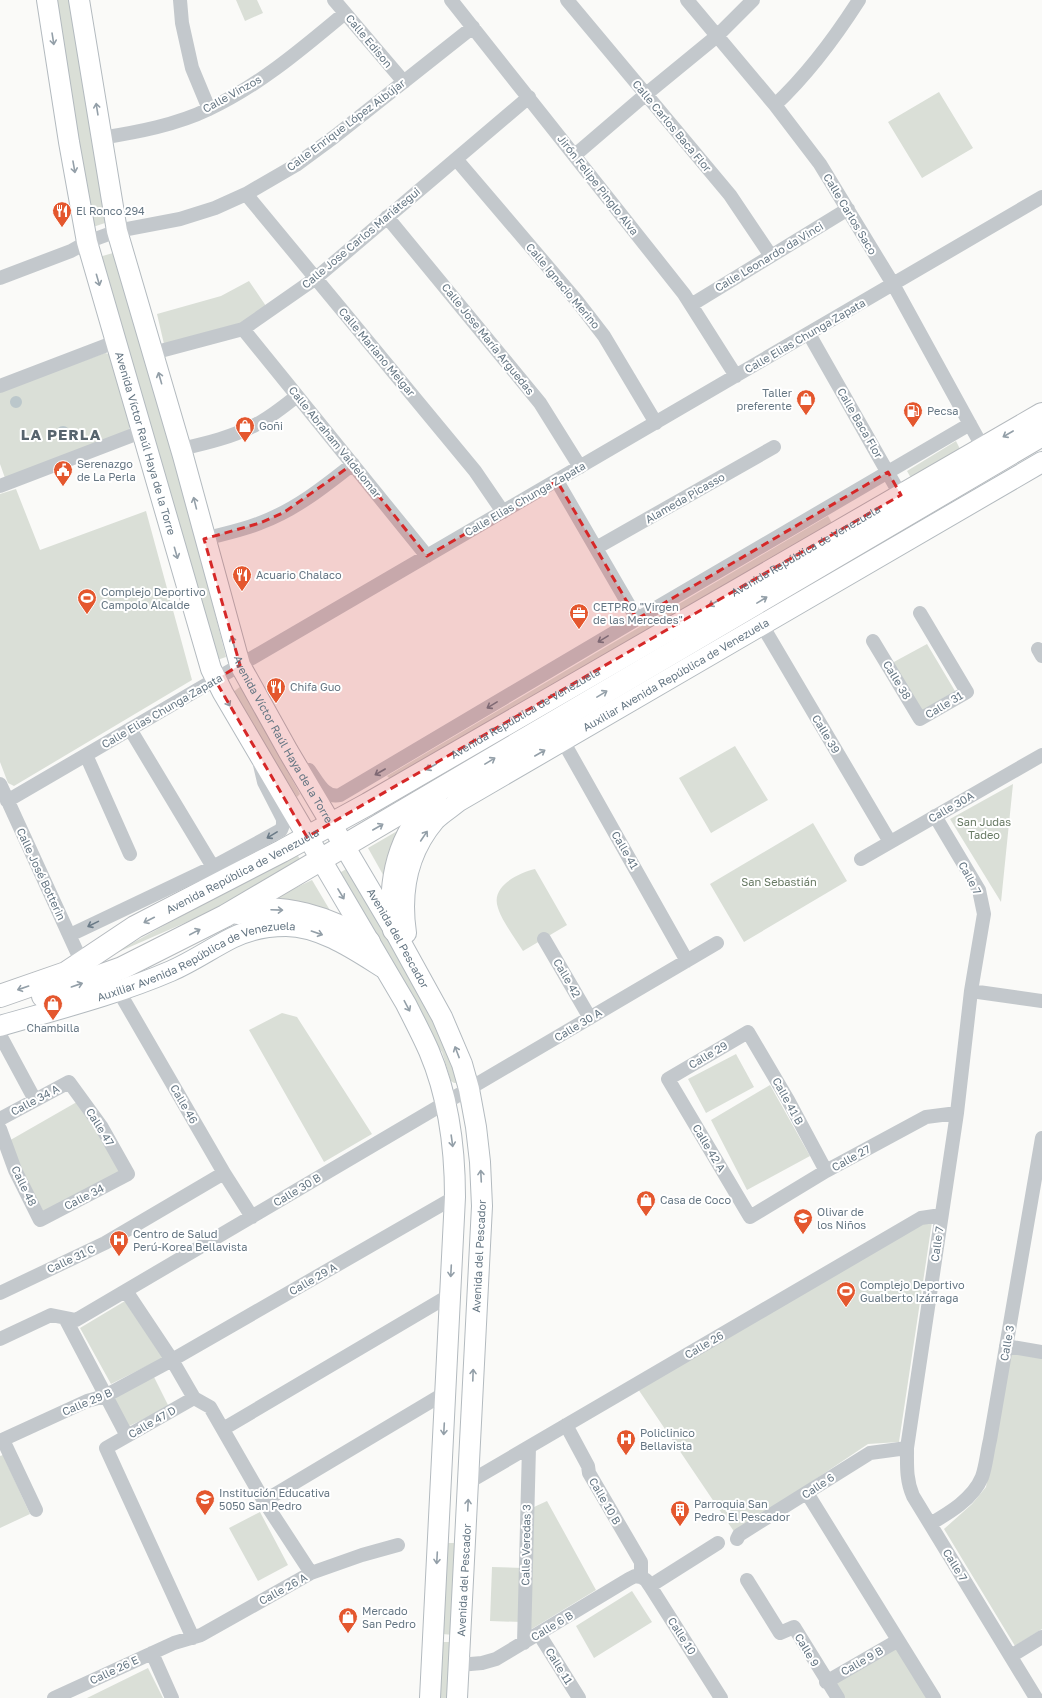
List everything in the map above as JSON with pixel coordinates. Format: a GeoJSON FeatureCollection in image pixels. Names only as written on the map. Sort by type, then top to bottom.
{"type":"FeatureCollection","features":[{"type":"Feature","properties":{"kind":"main road","name":"Avenida Víctor Raúl Haya de la Torre"},"geometry":{"type":"LineString","coordinates":[[47,0],[87,242],[211,669],[215,680],[321,860]]}},
{"type":"Feature","properties":{"kind":"main road","name":"Avenida Víctor Raúl Haya de la Torre"},"geometry":{"type":"LineString","coordinates":[[79,0],[117,231],[181,449],[204,539],[240,665],[288,751],[344,846]]}},
{"type":"Feature","properties":{"kind":"main road","name":"Avenida República de Venezuela"},"geometry":{"type":"LineString","coordinates":[[0,1010],[78,985],[122,968],[225,916],[457,781],[905,504],[983,448],[1042,414]]}},
{"type":"Feature","properties":{"kind":"main road","name":"Avenida República de Venezuela"},"geometry":{"type":"LineString","coordinates":[[0,996],[66,973],[135,927],[331,824],[905,504],[1042,435]]}},
{"type":"Feature","properties":{"kind":"main road","name":"Auxiliar Avenida República de Venezuela"},"geometry":{"type":"LineString","coordinates":[[408,954],[404,915],[404,892],[407,872],[413,854],[422,838],[436,819],[459,801],[1042,462]]}},
{"type":"Feature","properties":{"kind":"main road"},"geometry":{"type":"LineString","coordinates":[[394,930],[392,891],[394,872],[400,853],[417,820],[429,805],[457,781]]}},
{"type":"Feature","properties":{"kind":"main road","name":"Avenida del Pescador"},"geometry":{"type":"LineString","coordinates":[[344,846],[408,954],[442,1017],[462,1064],[469,1089],[477,1132],[482,1187],[458,1698]]}},
{"type":"Feature","properties":{"kind":"main road"},"geometry":{"type":"LineString","coordinates":[[321,860],[406,1004],[429,1051],[445,1103],[453,1145],[455,1198],[430,1698]]}},
{"type":"Feature","properties":{"kind":"main road"},"geometry":{"type":"LineString","coordinates":[[225,916],[244,911],[265,910],[308,914],[343,927],[369,942]]}},
{"type":"Feature","properties":{"kind":"main road","name":"Auxiliar Avenida República de Venezuela"},"geometry":{"type":"LineString","coordinates":[[0,1026],[118,990],[171,971],[212,950],[233,937],[259,929],[287,926],[305,929],[330,937],[352,948],[386,970]]}},
{"type":"Feature","properties":{"kind":"street"},"geometry":{"type":"LineString","coordinates":[[180,0],[182,23],[192,68],[209,109]]}},
{"type":"Feature","properties":{"kind":"street","name":"Calle Edison"},"geometry":{"type":"LineString","coordinates":[[334,0],[404,82]]}},
{"type":"Feature","properties":{"kind":"street","name":"Jirón Felipe Pinglo Alva"},"geometry":{"type":"LineString","coordinates":[[451,0],[575,155],[691,305],[736,376]]}},
{"type":"Feature","properties":{"kind":"street","name":"Calle Carlos Baca Flor"},"geometry":{"type":"LineString","coordinates":[[567,0],[730,195],[771,256]]}},
{"type":"Feature","properties":{"kind":"street","name":"Calle Carlos Saco"},"geometry":{"type":"LineString","coordinates":[[687,0],[775,105],[820,164],[893,284],[983,448]]}},
{"type":"Feature","properties":{"kind":"street"},"geometry":{"type":"LineString","coordinates":[[575,155],[717,36],[753,0]]}},
{"type":"Feature","properties":{"kind":"street"},"geometry":{"type":"LineString","coordinates":[[775,105],[826,48],[859,0]]}},
{"type":"Feature","properties":{"kind":"street","name":"Calle Vinzos"},"geometry":{"type":"LineString","coordinates":[[101,138],[171,123],[209,109],[240,92],[287,61],[345,13]]}},
{"type":"Feature","properties":{"kind":"street","name":"Calle Enrique López Albújar"},"geometry":{"type":"LineString","coordinates":[[0,278],[71,251],[87,242],[117,231],[180,219],[215,208],[246,194],[296,165],[473,27]]}},
{"type":"Feature","properties":{"kind":"street","name":"Calle Jose Carlos Mariátegui"},"geometry":{"type":"LineString","coordinates":[[153,353],[243,328],[316,278],[529,97]]}},
{"type":"Feature","properties":{"kind":"street","name":"Calle Ignacio Merino"},"geometry":{"type":"LineString","coordinates":[[456,159],[577,301],[604,336],[656,423]]}},
{"type":"Feature","properties":{"kind":"street","name":"Calle Mariano Melgar"},"geometry":{"type":"LineString","coordinates":[[246,194],[475,470],[503,512]]}},
{"type":"Feature","properties":{"kind":"street","name":"Calle Elias Chunga Zapata"},"geometry":{"type":"LineString","coordinates":[[7,801],[1042,197]]}},
{"type":"Feature","properties":{"kind":"street","name":"Calle Leonardo da Vinci"},"geometry":{"type":"LineString","coordinates":[[691,305],[848,209]]}},
{"type":"Feature","properties":{"kind":"street","name":"Calle Jose María Arguedas"},"geometry":{"type":"LineString","coordinates":[[387,217],[540,403],[580,467]]}},
{"type":"Feature","properties":{"kind":"street","name":"Calle Abraham Valdelomar"},"geometry":{"type":"LineString","coordinates":[[243,328],[427,556]]}},
{"type":"Feature","properties":{"kind":"street","name":"Calle Baca Flor"},"geometry":{"type":"LineString","coordinates":[[809,334],[905,504]]}},
{"type":"Feature","properties":{"kind":"street"},"geometry":{"type":"LineString","coordinates":[[0,386],[115,342]]}},
{"type":"Feature","properties":{"kind":"street"},"geometry":{"type":"LineString","coordinates":[[181,449],[200,445],[246,430],[264,420],[297,396]]}},
{"type":"Feature","properties":{"kind":"street"},"geometry":{"type":"LineString","coordinates":[[288,751],[304,764],[326,793],[330,796],[340,796],[637,619],[970,424]]}},
{"type":"Feature","properties":{"kind":"street"},"geometry":{"type":"LineString","coordinates":[[0,486],[141,432]]}},
{"type":"Feature","properties":{"kind":"street","name":"Alameda Picasso"},"geometry":{"type":"LineString","coordinates":[[596,548],[774,447]]}},
{"type":"Feature","properties":{"kind":"street"},"geometry":{"type":"LineString","coordinates":[[204,539],[260,523],[283,513],[299,504],[353,464]]}},
{"type":"Feature","properties":{"kind":"street"},"geometry":{"type":"LineString","coordinates":[[557,481],[637,619]]}},
{"type":"Feature","properties":{"kind":"street","name":"Calle 31"},"geometry":{"type":"LineString","coordinates":[[920,613],[967,692],[920,719]]}},
{"type":"Feature","properties":{"kind":"street","name":"Calle 39"},"geometry":{"type":"LineString","coordinates":[[762,626],[890,842]]}},
{"type":"Feature","properties":{"kind":"street","name":"Calle 38"},"geometry":{"type":"LineString","coordinates":[[873,641],[920,719]]}},
{"type":"Feature","properties":{"kind":"street"},"geometry":{"type":"LineString","coordinates":[[130,729],[213,867]]}},
{"type":"Feature","properties":{"kind":"street","name":"Calle 41"},"geometry":{"type":"LineString","coordinates":[[563,740],[688,961]]}},
{"type":"Feature","properties":{"kind":"street"},"geometry":{"type":"LineString","coordinates":[[70,935],[213,867],[281,830],[283,825],[281,814],[264,782],[256,751]]}},
{"type":"Feature","properties":{"kind":"street"},"geometry":{"type":"LineString","coordinates":[[86,755],[130,854]]}},
{"type":"Feature","properties":{"kind":"street","name":"Calle 30A"},"geometry":{"type":"LineString","coordinates":[[861,859],[1042,755]]}},
{"type":"Feature","properties":{"kind":"street","name":"Calle José Botterin"},"geometry":{"type":"LineString","coordinates":[[0,784],[82,963]]}},
{"type":"Feature","properties":{"kind":"street","name":"Calle 7"},"geometry":{"type":"LineString","coordinates":[[935,816],[979,890],[984,914],[971,990],[957,1113],[940,1215],[907,1448],[906,1472],[908,1485],[913,1496],[1036,1698]]}},
{"type":"Feature","properties":{"kind":"street","name":"Calle 42"},"geometry":{"type":"LineString","coordinates":[[544,939],[590,1018]]}},
{"type":"Feature","properties":{"kind":"street"},"geometry":{"type":"LineString","coordinates":[[688,961],[717,944]]}},
{"type":"Feature","properties":{"kind":"street","name":"Calle 30 A"},"geometry":{"type":"LineString","coordinates":[[469,1089],[688,961]]}},
{"type":"Feature","properties":{"kind":"street","name":"Calle 46"},"geometry":{"type":"LineString","coordinates":[[118,990],[224,1173],[252,1217]]}},
{"type":"Feature","properties":{"kind":"street"},"geometry":{"type":"LineString","coordinates":[[971,990],[1042,1001]]}},
{"type":"Feature","properties":{"kind":"street","name":"Calle 29"},"geometry":{"type":"LineString","coordinates":[[668,1079],[748,1032]]}},
{"type":"Feature","properties":{"kind":"street","name":"Calle 41 B"},"geometry":{"type":"LineString","coordinates":[[748,1032],[788,1100],[826,1171]]}},
{"type":"Feature","properties":{"kind":"street"},"geometry":{"type":"LineString","coordinates":[[0,1036],[35,1100]]}},
{"type":"Feature","properties":{"kind":"street","name":"Calle 42 A"},"geometry":{"type":"LineString","coordinates":[[668,1079],[750,1217]]}},
{"type":"Feature","properties":{"kind":"street","name":"Calle 34 A"},"geometry":{"type":"LineString","coordinates":[[0,1119],[70,1082]]}},
{"type":"Feature","properties":{"kind":"street","name":"Calle 47"},"geometry":{"type":"LineString","coordinates":[[70,1082],[101,1126],[128,1174]]}},
{"type":"Feature","properties":{"kind":"street","name":"Calle 30 B"},"geometry":{"type":"LineString","coordinates":[[2,1335],[51,1315],[76,1320],[469,1089]]}},
{"type":"Feature","properties":{"kind":"street","name":"Calle 27"},"geometry":{"type":"LineString","coordinates":[[750,1217],[826,1171],[926,1117],[957,1113]]}},
{"type":"Feature","properties":{"kind":"street","name":"Calle 48"},"geometry":{"type":"LineString","coordinates":[[0,1129],[15,1170],[40,1220]]}},
{"type":"Feature","properties":{"kind":"street","name":"Calle 3"},"geometry":{"type":"LineString","coordinates":[[930,1524],[954,1510],[971,1494],[982,1478],[990,1440],[1042,1138]]}},
{"type":"Feature","properties":{"kind":"street","name":"Calle 31 C"},"geometry":{"type":"LineString","coordinates":[[0,1293],[105,1243],[224,1173]]}},
{"type":"Feature","properties":{"kind":"street","name":"Calle 34"},"geometry":{"type":"LineString","coordinates":[[40,1220],[128,1174]]}},
{"type":"Feature","properties":{"kind":"street","name":"Calle 29 A"},"geometry":{"type":"LineString","coordinates":[[172,1360],[455,1198]]}},
{"type":"Feature","properties":{"kind":"street","name":"Calle 26"},"geometry":{"type":"LineString","coordinates":[[469,1482],[921,1218],[940,1215]]}},
{"type":"Feature","properties":{"kind":"street"},"geometry":{"type":"LineString","coordinates":[[126,1291],[172,1360],[194,1398],[210,1407],[264,1501],[311,1573]]}},
{"type":"Feature","properties":{"kind":"street"},"geometry":{"type":"LineString","coordinates":[[223,1429],[450,1296]]}},
{"type":"Feature","properties":{"kind":"street"},"geometry":{"type":"LineString","coordinates":[[65,1318],[127,1436]]}},
{"type":"Feature","properties":{"kind":"street"},"geometry":{"type":"LineString","coordinates":[[1006,1346],[1042,1352]]}},
{"type":"Feature","properties":{"kind":"street","name":"Calle 29 B"},"geometry":{"type":"LineString","coordinates":[[1,1440],[87,1401],[105,1396],[172,1360]]}},
{"type":"Feature","properties":{"kind":"street"},"geometry":{"type":"LineString","coordinates":[[264,1501],[445,1393]]}},
{"type":"Feature","properties":{"kind":"street","name":"Calle 47 D"},"geometry":{"type":"LineString","coordinates":[[193,1638],[106,1448],[194,1398]]}},
{"type":"Feature","properties":{"kind":"street","name":"Calle 10 B"},"geometry":{"type":"LineString","coordinates":[[566,1425],[588,1466],[589,1473],[641,1562],[645,1582]]}},
{"type":"Feature","properties":{"kind":"street"},"geometry":{"type":"LineString","coordinates":[[1,1440],[36,1510]]}},
{"type":"Feature","properties":{"kind":"street","name":"Calle Veredas 3"},"geometry":{"type":"LineString","coordinates":[[524,1643],[529,1447]]}},
{"type":"Feature","properties":{"kind":"street","name":"Calle 6"},"geometry":{"type":"LineString","coordinates":[[737,1539],[739,1535],[870,1453],[907,1448]]}},
{"type":"Feature","properties":{"kind":"street"},"geometry":{"type":"LineString","coordinates":[[807,1493],[897,1641],[934,1698]]}},
{"type":"Feature","properties":{"kind":"street"},"geometry":{"type":"LineString","coordinates":[[645,1582],[718,1544]]}},
{"type":"Feature","properties":{"kind":"street","name":"Calle 26 A"},"geometry":{"type":"LineString","coordinates":[[174,1643],[193,1638],[311,1573],[362,1555],[398,1545]]}},
{"type":"Feature","properties":{"kind":"street","name":"Calle 6 B"},"geometry":{"type":"LineString","coordinates":[[459,1664],[496,1659],[629,1579],[635,1576],[645,1582]]}},
{"type":"Feature","properties":{"kind":"street","name":"Calle 9"},"geometry":{"type":"LineString","coordinates":[[747,1580],[780,1633],[794,1627],[826,1682],[838,1698]]}},
{"type":"Feature","properties":{"kind":"street","name":"Calle 10"},"geometry":{"type":"LineString","coordinates":[[645,1582],[721,1698]]}},
{"type":"Feature","properties":{"kind":"street","name":"Calle 11"},"geometry":{"type":"LineString","coordinates":[[538,1634],[579,1698]]}},
{"type":"Feature","properties":{"kind":"street"},"geometry":{"type":"LineString","coordinates":[[1011,1656],[1042,1637]]}},
{"type":"Feature","properties":{"kind":"street","name":"Calle 9 B"},"geometry":{"type":"LineString","coordinates":[[826,1682],[897,1641]]}},
{"type":"Feature","properties":{"kind":"street","name":"Calle 26 E"},"geometry":{"type":"LineString","coordinates":[[54,1698],[174,1643]]}},
{"type":"Feature","properties":{"kind":"street"},"geometry":{"type":"LineString","coordinates":[[152,1652],[172,1698]]}},
{"type":"Feature","properties":{"kind":"highlighted area"},"geometry":{"type":"Polygon","coordinates":[[[353,464],[427,556],[557,481],[637,619],[888,472],[901,495],[307,837],[215,680],[240,665],[204,539],[260,523],[283,513],[353,464]]]}},
{"type":"Feature","properties":{"kind":"green space"},"geometry":{"type":"Polygon","coordinates":[[[53,0],[71,0],[105,223],[93,227],[53,0]]]}},
{"type":"Feature","properties":{"kind":"green space"},"geometry":{"type":"Polygon","coordinates":[[[236,0],[257,0],[263,13],[245,21],[236,0]]]}},
{"type":"Feature","properties":{"kind":"green space"},"geometry":{"type":"Polygon","coordinates":[[[939,92],[973,148],[922,178],[888,122],[939,92]]]}},
{"type":"Feature","properties":{"kind":"green space"},"geometry":{"type":"Polygon","coordinates":[[[113,253],[178,468],[226,657],[217,660],[99,257],[113,253]]]}},
{"type":"Feature","properties":{"kind":"green space"},"geometry":{"type":"Polygon","coordinates":[[[249,281],[266,306],[241,323],[164,344],[157,314],[221,296],[249,281]]]}},
{"type":"Feature","properties":{"kind":"green space"},"geometry":{"type":"Polygon","coordinates":[[[105,353],[109,354],[130,425],[129,430],[5,478],[0,464],[0,391],[105,353]]]}},
{"type":"Feature","properties":{"kind":"green space"},"geometry":{"type":"Polygon","coordinates":[[[956,441],[960,449],[911,478],[907,471],[956,441]]]}},
{"type":"Feature","properties":{"kind":"green space","name":"Complejo Deportivo Campolo Alcalde"},"geometry":{"type":"Polygon","coordinates":[[[16,489],[40,550],[146,511],[192,680],[14,786],[8,783],[0,762],[0,494],[16,489]]]}},
{"type":"Feature","properties":{"kind":"green space"},"geometry":{"type":"Polygon","coordinates":[[[828,516],[832,523],[390,779],[387,776],[828,516]]]}},
{"type":"Feature","properties":{"kind":"green space"},"geometry":{"type":"Polygon","coordinates":[[[927,644],[955,691],[920,712],[892,663],[927,644]]]}},
{"type":"Feature","properties":{"kind":"green space"},"geometry":{"type":"Polygon","coordinates":[[[241,686],[300,794],[297,797],[232,693],[241,686]]]}},
{"type":"Feature","properties":{"kind":"green space"},"geometry":{"type":"Polygon","coordinates":[[[735,746],[768,800],[711,833],[679,778],[735,746]]]}},
{"type":"Feature","properties":{"kind":"green space","name":"San Judas Tadeo"},"geometry":{"type":"Polygon","coordinates":[[[1013,784],[1001,902],[950,819],[1013,784]]]}},
{"type":"Feature","properties":{"kind":"green space","name":"San Sebastián"},"geometry":{"type":"Polygon","coordinates":[[[813,823],[847,881],[744,942],[710,884],[813,823]]]}},
{"type":"Feature","properties":{"kind":"green space"},"geometry":{"type":"Polygon","coordinates":[[[399,830],[386,880],[368,848],[399,830]]]}},
{"type":"Feature","properties":{"kind":"green space"},"geometry":{"type":"Polygon","coordinates":[[[296,853],[302,862],[212,911],[107,957],[296,853]]]}},
{"type":"Feature","properties":{"kind":"green space"},"geometry":{"type":"Polygon","coordinates":[[[348,868],[433,1012],[458,1081],[457,1083],[451,1081],[442,1052],[434,1042],[341,877],[341,872],[348,868]]]}},
{"type":"Feature","properties":{"kind":"green space"},"geometry":{"type":"Polygon","coordinates":[[[535,869],[567,925],[523,951],[502,918],[498,908],[498,893],[502,887],[514,877],[535,869]]]}},
{"type":"Feature","properties":{"kind":"green space"},"geometry":{"type":"Polygon","coordinates":[[[312,880],[331,912],[276,897],[312,880]]]}},
{"type":"Feature","properties":{"kind":"green space"},"geometry":{"type":"Polygon","coordinates":[[[282,1013],[297,1017],[372,1134],[324,1162],[249,1030],[282,1013]]]}},
{"type":"Feature","properties":{"kind":"green space"},"geometry":{"type":"Polygon","coordinates":[[[736,1054],[754,1087],[706,1113],[688,1079],[736,1054]]]}},
{"type":"Feature","properties":{"kind":"green space"},"geometry":{"type":"Polygon","coordinates":[[[770,1085],[810,1156],[747,1190],[711,1120],[770,1085]]]}},
{"type":"Feature","properties":{"kind":"green space"},"geometry":{"type":"Polygon","coordinates":[[[82,1099],[123,1172],[44,1213],[7,1142],[82,1099]]]}},
{"type":"Feature","properties":{"kind":"green space","name":"Complejo Deportivo Gualberto Izárraga"},"geometry":{"type":"Polygon","coordinates":[[[932,1222],[899,1442],[868,1444],[735,1533],[638,1389],[908,1227],[932,1222]]]}},
{"type":"Feature","properties":{"kind":"green space"},"geometry":{"type":"Polygon","coordinates":[[[125,1301],[163,1358],[111,1384],[80,1328],[125,1301]]]}},
{"type":"Feature","properties":{"kind":"green space"},"geometry":{"type":"Polygon","coordinates":[[[1010,1352],[1042,1358],[1042,1629],[1015,1646],[944,1529],[972,1504],[986,1487],[1010,1352]]]}},
{"type":"Feature","properties":{"kind":"green space"},"geometry":{"type":"Polygon","coordinates":[[[154,1377],[169,1407],[127,1427],[113,1397],[154,1377]]]}},
{"type":"Feature","properties":{"kind":"green space"},"geometry":{"type":"Polygon","coordinates":[[[3,1455],[30,1514],[0,1528],[0,1456],[3,1455]]]}},
{"type":"Feature","properties":{"kind":"green space"},"geometry":{"type":"Polygon","coordinates":[[[547,1501],[596,1590],[530,1630],[534,1507],[547,1501]]]}},
{"type":"Feature","properties":{"kind":"green space"},"geometry":{"type":"Polygon","coordinates":[[[260,1512],[288,1565],[258,1581],[229,1528],[260,1512]]]}},
{"type":"Feature","properties":{"kind":"green space"},"geometry":{"type":"Polygon","coordinates":[[[445,1543],[459,1543],[454,1635],[442,1634],[445,1543]]]}},
{"type":"Feature","properties":{"kind":"green space"},"geometry":{"type":"Polygon","coordinates":[[[492,1567],[524,1568],[522,1622],[490,1621],[492,1567]]]}},
{"type":"Feature","properties":{"kind":"green space"},"geometry":{"type":"Polygon","coordinates":[[[632,1591],[652,1622],[594,1658],[576,1626],[632,1591]]]}},
{"type":"Feature","properties":{"kind":"green space"},"geometry":{"type":"Polygon","coordinates":[[[441,1642],[453,1642],[450,1698],[439,1698],[441,1642]]]}},
{"type":"Feature","properties":{"kind":"green space"},"geometry":{"type":"Polygon","coordinates":[[[899,1642],[933,1698],[838,1698],[829,1684],[899,1642]]]}},
{"type":"Feature","properties":{"kind":"green space"},"geometry":{"type":"Polygon","coordinates":[[[148,1668],[163,1698],[87,1698],[148,1668]]]}},
{"type":"Feature","properties":{"kind":"shaded area"},"geometry":{"type":"Polygon","coordinates":[[[14,396],[18,396],[22,402],[18,408],[14,408],[10,404],[10,400],[14,396]]]}},
{"type":"Feature","properties":{"kind":"shaded area"},"geometry":{"type":"Polygon","coordinates":[[[63,426],[68,428],[70,433],[68,438],[63,440],[58,438],[56,433],[58,428],[63,426]]]}},
{"type":"Feature","properties":{"kind":"place","name":"El Ronco 294"},"geometry":{"type":"Point","coordinates":[62,228]}},
{"type":"Feature","properties":{"kind":"place","name":"Taller preferente"},"geometry":{"type":"Point","coordinates":[806,416]}},
{"type":"Feature","properties":{"kind":"place","name":"Pecsa"},"geometry":{"type":"Point","coordinates":[913,428]}},
{"type":"Feature","properties":{"kind":"place","name":"Goñi"},"geometry":{"type":"Point","coordinates":[245,443]}},
{"type":"Feature","properties":{"kind":"place","name":"Serenazgo de La Perla"},"geometry":{"type":"Point","coordinates":[63,487]}},
{"type":"Feature","properties":{"kind":"place","name":"Acuario Chalaco"},"geometry":{"type":"Point","coordinates":[242,592]}},
{"type":"Feature","properties":{"kind":"place","name":"Complejo Deportivo Campolo Alcalde"},"geometry":{"type":"Point","coordinates":[87,615]}},
{"type":"Feature","properties":{"kind":"place","name":"CETPRO \"Virgen de las Mercedes\""},"geometry":{"type":"Point","coordinates":[579,630]}},
{"type":"Feature","properties":{"kind":"place","name":"Chifa Guo"},"geometry":{"type":"Point","coordinates":[276,704]}},
{"type":"Feature","properties":{"kind":"place","name":"Chambilla"},"geometry":{"type":"Point","coordinates":[53,1021]}},
{"type":"Feature","properties":{"kind":"place","name":"Casa de Coco"},"geometry":{"type":"Point","coordinates":[646,1217]}},
{"type":"Feature","properties":{"kind":"place","name":"Olivar de los Niños"},"geometry":{"type":"Point","coordinates":[803,1235]}},
{"type":"Feature","properties":{"kind":"place","name":"Centro de Salud Perú-Korea Bellavista"},"geometry":{"type":"Point","coordinates":[119,1257]}},
{"type":"Feature","properties":{"kind":"place","name":"Complejo Deportivo Gualberto Izárraga"},"geometry":{"type":"Point","coordinates":[846,1308]}},
{"type":"Feature","properties":{"kind":"place","name":"Policlinico Bellavista"},"geometry":{"type":"Point","coordinates":[626,1456]}},
{"type":"Feature","properties":{"kind":"place","name":"Institución Educativa 5050 San Pedro"},"geometry":{"type":"Point","coordinates":[205,1516]}},
{"type":"Feature","properties":{"kind":"place","name":"Parroquia San Pedro El Pescador"},"geometry":{"type":"Point","coordinates":[680,1527]}},
{"type":"Feature","properties":{"kind":"place","name":"Mercado San Pedro"},"geometry":{"type":"Point","coordinates":[348,1634]}},
{"type":"Feature","properties":{"kind":"district","name":"LA PERLA"},"geometry":{"type":"Point","coordinates":[61,435]}}]}
